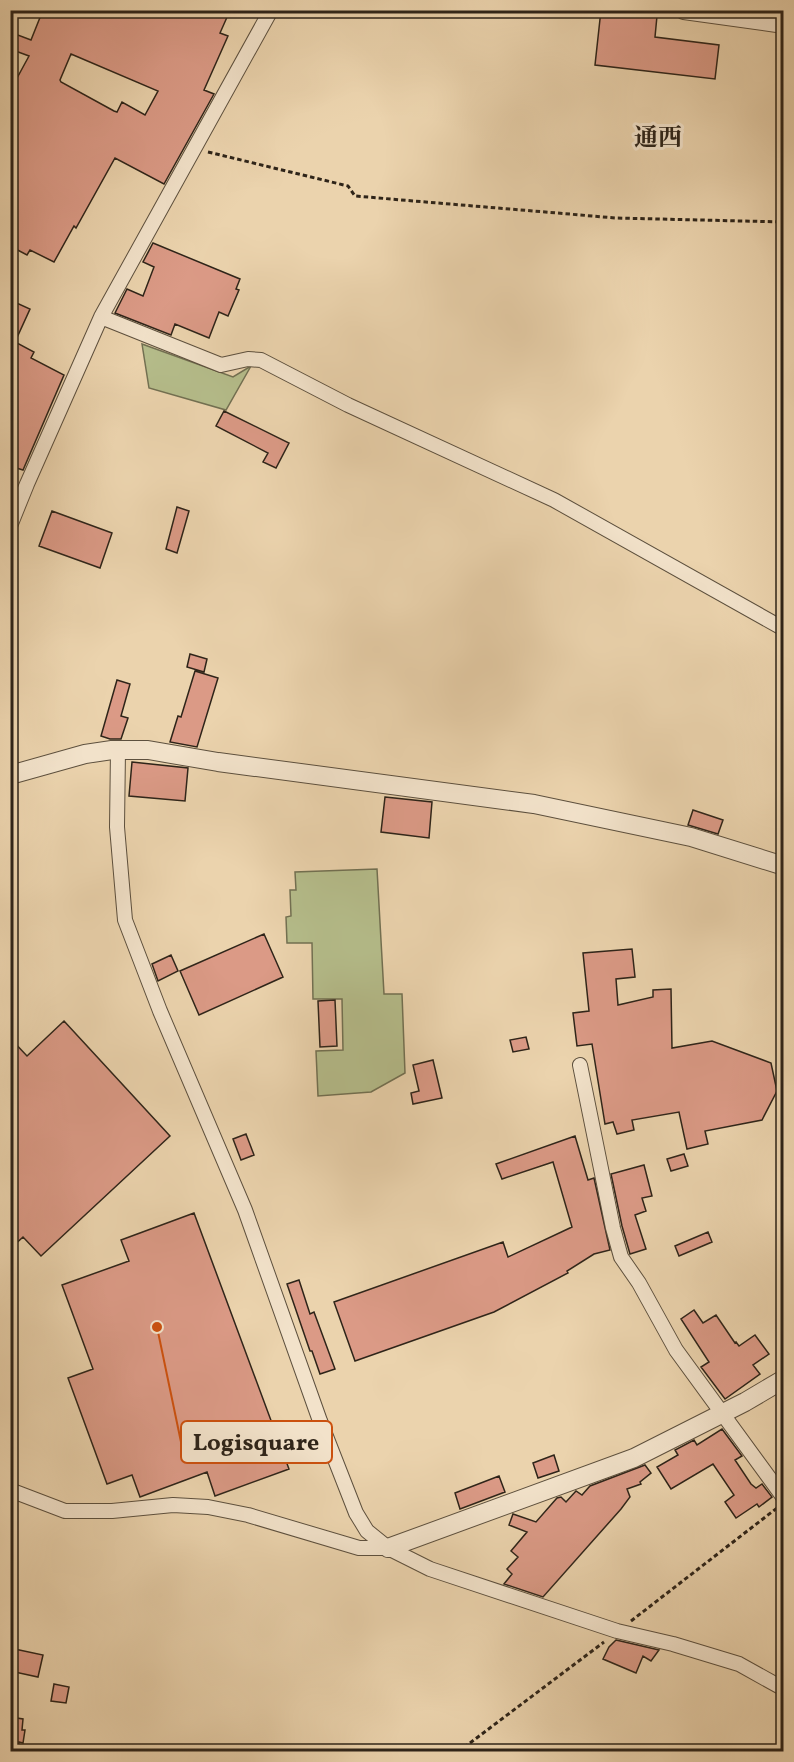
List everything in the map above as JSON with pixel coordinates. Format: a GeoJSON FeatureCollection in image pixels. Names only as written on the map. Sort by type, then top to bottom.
{"type":"FeatureCollection","features":[{"type":"Feature","properties":{"kind":"street"},"geometry":{"type":"LineString","coordinates":[[10,526],[102,317],[271,10]]}},
{"type":"Feature","properties":{"kind":"street"},"geometry":{"type":"LineString","coordinates":[[685,11],[783,24]]}},
{"type":"Feature","properties":{"kind":"street"},"geometry":{"type":"LineString","coordinates":[[102,317],[221,365],[248,359],[261,360],[348,405],[554,500],[783,629]]}},
{"type":"Feature","properties":{"kind":"street"},"geometry":{"type":"LineString","coordinates":[[10,775],[85,754],[118,750],[148,750],[218,762],[534,804],[691,837],[783,866]]}},
{"type":"Feature","properties":{"kind":"street"},"geometry":{"type":"LineString","coordinates":[[118,750],[117,827],[125,920],[160,1011],[245,1210],[356,1514],[367,1531],[388,1548],[430,1569],[617,1631],[674,1644],[739,1665],[783,1689]]}},
{"type":"Feature","properties":{"kind":"street"},"geometry":{"type":"LineString","coordinates":[[580,1065],[612,1228],[621,1257],[676,1350],[783,1498]]}},
{"type":"Feature","properties":{"kind":"street"},"geometry":{"type":"LineString","coordinates":[[10,1490],[65,1511],[112,1511],[173,1505],[208,1507],[248,1515],[359,1548],[388,1548],[634,1458],[783,1379]]}},
{"type":"Feature","properties":{"kind":"path"},"geometry":{"type":"LineString","coordinates":[[195,149],[348,186],[355,196],[616,218],[783,222]]}},
{"type":"Feature","properties":{"kind":"path"},"geometry":{"type":"LineString","coordinates":[[458,1752],[702,1568],[783,1503]]}},
{"type":"Feature","properties":{"kind":"green space"},"geometry":{"type":"Polygon","coordinates":[[[142,344],[233,377],[251,366],[226,410],[149,388],[142,344]]]}},
{"type":"Feature","properties":{"kind":"green space"},"geometry":{"type":"Polygon","coordinates":[[[377,869],[384,994],[402,994],[405,1073],[371,1092],[318,1096],[316,1051],[343,1050],[342,999],[313,999],[312,943],[287,943],[286,917],[291,916],[290,890],[296,890],[295,872],[377,869]]]}},
{"type":"Feature","properties":{"kind":"building"},"geometry":{"type":"Polygon","coordinates":[[[43,10],[217,10],[228,15],[220,33],[228,36],[204,90],[214,94],[164,184],[115,158],[54,262],[30,250],[27,255],[10,246],[10,91],[29,56],[10,49],[10,32],[31,40],[43,10]],[[71,54],[60,80],[117,112],[122,102],[145,115],[158,91],[71,54]]]}},
{"type":"Feature","properties":{"kind":"building"},"geometry":{"type":"Polygon","coordinates":[[[601,10],[657,16],[655,37],[719,45],[715,79],[595,65],[601,10]]]}},
{"type":"Feature","properties":{"kind":"building"},"geometry":{"type":"Polygon","coordinates":[[[153,243],[240,279],[236,289],[239,290],[228,316],[219,312],[209,338],[175,324],[171,335],[115,313],[127,289],[143,296],[154,267],[143,262],[153,243]]]}},
{"type":"Feature","properties":{"kind":"building"},"geometry":{"type":"Polygon","coordinates":[[[10,300],[30,309],[15,342],[34,352],[31,358],[64,375],[23,470],[10,466],[10,300]]]}},
{"type":"Feature","properties":{"kind":"building"},"geometry":{"type":"Polygon","coordinates":[[[224,411],[289,443],[276,468],[263,462],[268,453],[216,426],[224,411]]]}},
{"type":"Feature","properties":{"kind":"building"},"geometry":{"type":"Polygon","coordinates":[[[177,507],[189,511],[177,553],[166,549],[177,507]]]}},
{"type":"Feature","properties":{"kind":"building"},"geometry":{"type":"Polygon","coordinates":[[[52,511],[112,533],[100,568],[39,546],[52,511]]]}},
{"type":"Feature","properties":{"kind":"building"},"geometry":{"type":"Polygon","coordinates":[[[190,654],[207,659],[204,672],[187,667],[190,654]]]}},
{"type":"Feature","properties":{"kind":"building"},"geometry":{"type":"Polygon","coordinates":[[[195,671],[218,678],[197,747],[170,742],[178,716],[181,717],[195,671]]]}},
{"type":"Feature","properties":{"kind":"building"},"geometry":{"type":"Polygon","coordinates":[[[117,680],[130,684],[121,716],[128,718],[121,739],[110,739],[101,736],[117,680]]]}},
{"type":"Feature","properties":{"kind":"building"},"geometry":{"type":"Polygon","coordinates":[[[132,762],[188,768],[185,801],[129,796],[132,762]]]}},
{"type":"Feature","properties":{"kind":"building"},"geometry":{"type":"Polygon","coordinates":[[[385,797],[432,802],[429,838],[381,832],[385,797]]]}},
{"type":"Feature","properties":{"kind":"building"},"geometry":{"type":"Polygon","coordinates":[[[693,810],[723,820],[718,834],[688,825],[693,810]]]}},
{"type":"Feature","properties":{"kind":"building"},"geometry":{"type":"Polygon","coordinates":[[[264,934],[283,977],[199,1015],[180,971],[264,934]]]}},
{"type":"Feature","properties":{"kind":"building"},"geometry":{"type":"Polygon","coordinates":[[[632,949],[635,977],[616,979],[618,1005],[653,997],[653,990],[671,989],[672,1048],[712,1041],[771,1063],[777,1091],[762,1120],[705,1131],[708,1144],[687,1149],[679,1112],[632,1120],[634,1130],[617,1134],[613,1122],[605,1124],[592,1044],[577,1046],[573,1013],[589,1011],[583,953],[632,949]]]}},
{"type":"Feature","properties":{"kind":"building"},"geometry":{"type":"Polygon","coordinates":[[[171,955],[178,971],[158,981],[152,964],[171,955]]]}},
{"type":"Feature","properties":{"kind":"building"},"geometry":{"type":"Polygon","coordinates":[[[335,1000],[337,1046],[320,1047],[318,1001],[335,1000]]]}},
{"type":"Feature","properties":{"kind":"building"},"geometry":{"type":"Polygon","coordinates":[[[64,1021],[170,1136],[41,1256],[23,1237],[10,1249],[10,1038],[27,1056],[64,1021]]]}},
{"type":"Feature","properties":{"kind":"building"},"geometry":{"type":"Polygon","coordinates":[[[526,1037],[529,1049],[513,1052],[510,1040],[526,1037]]]}},
{"type":"Feature","properties":{"kind":"building"},"geometry":{"type":"Polygon","coordinates":[[[433,1060],[442,1098],[413,1104],[411,1093],[419,1091],[413,1065],[433,1060]]]}},
{"type":"Feature","properties":{"kind":"building"},"geometry":{"type":"Polygon","coordinates":[[[246,1134],[254,1155],[241,1160],[233,1139],[246,1134]]]}},
{"type":"Feature","properties":{"kind":"building"},"geometry":{"type":"Polygon","coordinates":[[[575,1136],[588,1180],[594,1178],[610,1250],[594,1254],[567,1271],[568,1273],[494,1312],[355,1361],[334,1302],[503,1242],[508,1257],[572,1227],[553,1162],[502,1179],[496,1164],[575,1136]]]}},
{"type":"Feature","properties":{"kind":"building"},"geometry":{"type":"Polygon","coordinates":[[[684,1154],[688,1166],[671,1171],[667,1159],[684,1154]]]}},
{"type":"Feature","properties":{"kind":"building"},"geometry":{"type":"Polygon","coordinates":[[[644,1165],[652,1196],[642,1198],[646,1211],[635,1215],[646,1249],[630,1254],[611,1174],[644,1165]]]}},
{"type":"Feature","properties":{"kind":"building"},"geometry":{"type":"Polygon","coordinates":[[[194,1213],[289,1469],[215,1496],[207,1472],[140,1497],[132,1475],[107,1484],[68,1378],[93,1369],[62,1285],[129,1261],[121,1240],[194,1213]]]}},
{"type":"Feature","properties":{"kind":"building"},"geometry":{"type":"Polygon","coordinates":[[[708,1232],[712,1242],[679,1256],[675,1246],[708,1232]]]}},
{"type":"Feature","properties":{"kind":"building"},"geometry":{"type":"Polygon","coordinates":[[[299,1280],[310,1314],[314,1312],[335,1369],[320,1374],[287,1284],[299,1280]]]}},
{"type":"Feature","properties":{"kind":"building"},"geometry":{"type":"Polygon","coordinates":[[[694,1310],[703,1323],[716,1315],[739,1346],[755,1335],[769,1354],[753,1365],[760,1374],[725,1399],[701,1367],[709,1362],[681,1319],[694,1310]]]}},
{"type":"Feature","properties":{"kind":"building"},"geometry":{"type":"Polygon","coordinates":[[[722,1429],[742,1456],[735,1460],[751,1484],[756,1488],[762,1484],[772,1497],[759,1507],[757,1504],[736,1518],[725,1502],[734,1495],[713,1464],[671,1489],[657,1467],[678,1455],[675,1450],[694,1440],[697,1445],[722,1429]]]}},
{"type":"Feature","properties":{"kind":"building"},"geometry":{"type":"Polygon","coordinates":[[[554,1455],[559,1471],[538,1478],[533,1463],[554,1455]]]}},
{"type":"Feature","properties":{"kind":"building"},"geometry":{"type":"Polygon","coordinates":[[[645,1465],[651,1473],[640,1482],[641,1484],[627,1489],[630,1497],[621,1509],[543,1597],[504,1584],[512,1574],[507,1569],[518,1557],[511,1551],[527,1532],[509,1525],[513,1514],[536,1522],[557,1498],[561,1497],[566,1502],[576,1491],[582,1495],[590,1486],[645,1465]]]}},
{"type":"Feature","properties":{"kind":"building"},"geometry":{"type":"Polygon","coordinates":[[[499,1476],[505,1492],[460,1509],[455,1493],[499,1476]]]}},
{"type":"Feature","properties":{"kind":"building"},"geometry":{"type":"Polygon","coordinates":[[[616,1640],[659,1650],[651,1661],[643,1656],[636,1673],[603,1659],[609,1647],[616,1640]]]}},
{"type":"Feature","properties":{"kind":"building"},"geometry":{"type":"Polygon","coordinates":[[[10,1648],[43,1655],[38,1677],[10,1671],[10,1648]]]}},
{"type":"Feature","properties":{"kind":"building"},"geometry":{"type":"Polygon","coordinates":[[[54,1684],[69,1687],[66,1703],[51,1701],[54,1684]]]}},
{"type":"Feature","properties":{"kind":"building"},"geometry":{"type":"Polygon","coordinates":[[[10,1717],[23,1719],[22,1730],[25,1730],[23,1743],[19,1742],[18,1752],[10,1752],[10,1717]]]}},
{"type":"Feature","properties":{"kind":"place","name":"Logisquare"},"geometry":{"type":"Point","coordinates":[157,1327]}},
{"type":"Feature","properties":{"kind":"district","name":"通西"},"geometry":{"type":"Point","coordinates":[658,139]}}]}
